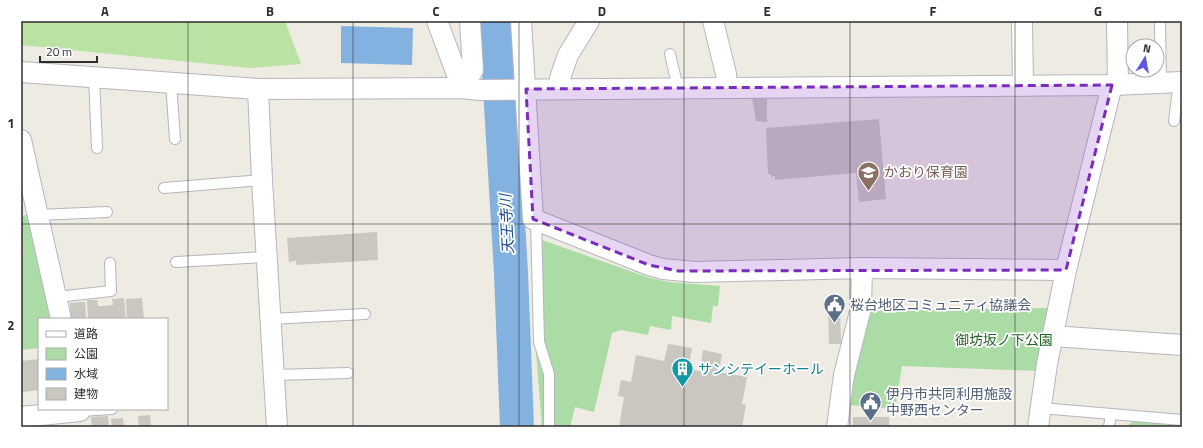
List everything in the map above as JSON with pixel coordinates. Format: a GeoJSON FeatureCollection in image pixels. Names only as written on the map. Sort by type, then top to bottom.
{"type":"FeatureCollection","features":[{"type":"Feature","properties":{"kind":"street"},"geometry":{"type":"LineString","coordinates":[[437,21],[471,89]]}},
{"type":"Feature","properties":{"kind":"street"},"geometry":{"type":"LineString","coordinates":[[470,21],[473,70],[471,89]]}},
{"type":"Feature","properties":{"kind":"street"},"geometry":{"type":"LineString","coordinates":[[522,21],[523,89],[533,219],[649,265],[663,269],[695,272],[862,268],[1066,270]]}},
{"type":"Feature","properties":{"kind":"street"},"geometry":{"type":"LineString","coordinates":[[561,89],[560,78],[568,55],[588,21]]}},
{"type":"Feature","properties":{"kind":"street"},"geometry":{"type":"LineString","coordinates":[[713,21],[726,74],[727,88]]}},
{"type":"Feature","properties":{"kind":"street"},"geometry":{"type":"LineString","coordinates":[[1022,21],[1024,86]]}},
{"type":"Feature","properties":{"kind":"street"},"geometry":{"type":"LineString","coordinates":[[1039,417],[1052,336],[1066,270],[1115,85],[1117,21]]}},
{"type":"Feature","properties":{"kind":"street"},"geometry":{"type":"LineString","coordinates":[[21,72],[258,89],[1024,86],[1115,85],[1174,82]]}},
{"type":"Feature","properties":{"kind":"street"},"geometry":{"type":"LineString","coordinates":[[258,89],[262,180],[278,427]]}},
{"type":"Feature","properties":{"kind":"street"},"geometry":{"type":"LineString","coordinates":[[21,140],[61,318]]}},
{"type":"Feature","properties":{"kind":"street"},"geometry":{"type":"LineString","coordinates":[[837,427],[844,375],[861,308],[862,268]]}},
{"type":"Feature","properties":{"kind":"street"},"geometry":{"type":"LineString","coordinates":[[1052,336],[1182,345]]}},
{"type":"Feature","properties":{"kind":"street"},"geometry":{"type":"LineString","coordinates":[[21,418],[80,416]]}},
{"type":"Feature","properties":{"kind":"lane"},"geometry":{"type":"LineString","coordinates":[[1160,25],[1174,82],[1174,121]]}},
{"type":"Feature","properties":{"kind":"lane"},"geometry":{"type":"LineString","coordinates":[[670,54],[678,88]]}},
{"type":"Feature","properties":{"kind":"lane"},"geometry":{"type":"LineString","coordinates":[[94,77],[97,148]]}},
{"type":"Feature","properties":{"kind":"lane"},"geometry":{"type":"LineString","coordinates":[[171,83],[175,139]]}},
{"type":"Feature","properties":{"kind":"lane"},"geometry":{"type":"LineString","coordinates":[[164,188],[262,180]]}},
{"type":"Feature","properties":{"kind":"lane"},"geometry":{"type":"LineString","coordinates":[[38,215],[107,212]]}},
{"type":"Feature","properties":{"kind":"lane"},"geometry":{"type":"LineString","coordinates":[[536,220],[539,342],[549,374],[549,427]]}},
{"type":"Feature","properties":{"kind":"lane"},"geometry":{"type":"LineString","coordinates":[[176,262],[267,257]]}},
{"type":"Feature","properties":{"kind":"lane"},"geometry":{"type":"LineString","coordinates":[[57,296],[111,291],[110,263]]}},
{"type":"Feature","properties":{"kind":"lane"},"geometry":{"type":"LineString","coordinates":[[271,319],[365,314]]}},
{"type":"Feature","properties":{"kind":"lane"},"geometry":{"type":"LineString","coordinates":[[274,375],[348,372]]}},
{"type":"Feature","properties":{"kind":"lane"},"geometry":{"type":"LineString","coordinates":[[80,416],[107,410]]}},
{"type":"Feature","properties":{"kind":"lane"},"geometry":{"type":"LineString","coordinates":[[1039,417],[1111,414],[1182,420]]}},
{"type":"Feature","properties":{"kind":"lane"},"geometry":{"type":"LineString","coordinates":[[1109,427],[1111,414]]}},
{"type":"Feature","properties":{"kind":"highlighted area"},"geometry":{"type":"Polygon","coordinates":[[[1112,85],[1066,270],[678,271],[649,265],[533,219],[526,89],[1112,85]]]}},
{"type":"Feature","properties":{"kind":"green space"},"geometry":{"type":"Polygon","coordinates":[[[21,21],[285,21],[301,64],[250,68],[21,45],[21,21]]]}},
{"type":"Feature","properties":{"kind":"green space"},"geometry":{"type":"Polygon","coordinates":[[[31,214],[56,318],[38,318],[38,348],[21,350],[21,216],[31,214]]]}},
{"type":"Feature","properties":{"kind":"green space"},"geometry":{"type":"Polygon","coordinates":[[[542,240],[647,277],[668,282],[720,286],[718,306],[713,306],[711,323],[672,316],[671,330],[650,326],[648,335],[621,330],[612,333],[594,412],[575,407],[570,427],[542,427],[532,301],[542,240]]]}},
{"type":"Feature","properties":{"kind":"green space","name":"御坊坂ノ下公園"},"geometry":{"type":"Polygon","coordinates":[[[1048,308],[1038,371],[902,366],[895,409],[848,405],[866,311],[1048,308]]]}},
{"type":"Feature","properties":{"kind":"green space"},"geometry":{"type":"Polygon","coordinates":[[[1135,420],[1174,426],[1177,427],[1126,427],[1135,420]]]}},
{"type":"Feature","properties":{"kind":"water"},"geometry":{"type":"Polygon","coordinates":[[[341,26],[413,28],[412,65],[341,63],[341,26]]]}},
{"type":"Feature","properties":{"kind":"building"},"geometry":{"type":"Polygon","coordinates":[[[752,98],[767,99],[767,122],[756,121],[752,98]]]}},
{"type":"Feature","properties":{"kind":"building"},"geometry":{"type":"Polygon","coordinates":[[[879,119],[886,199],[859,202],[856,173],[775,180],[775,176],[771,177],[771,174],[768,174],[766,128],[879,119]]]}},
{"type":"Feature","properties":{"kind":"building"},"geometry":{"type":"Polygon","coordinates":[[[377,232],[378,260],[296,265],[296,261],[289,262],[287,238],[377,232]]]}},
{"type":"Feature","properties":{"kind":"building"},"geometry":{"type":"Polygon","coordinates":[[[23,243],[25,254],[21,255],[21,244],[23,243]]]}},
{"type":"Feature","properties":{"kind":"building"},"geometry":{"type":"Polygon","coordinates":[[[124,298],[126,318],[88,318],[87,300],[97,300],[98,306],[105,306],[113,305],[112,299],[124,298]]]}},
{"type":"Feature","properties":{"kind":"building"},"geometry":{"type":"Polygon","coordinates":[[[142,298],[144,318],[127,318],[126,299],[142,298]]]}},
{"type":"Feature","properties":{"kind":"building"},"geometry":{"type":"Polygon","coordinates":[[[85,302],[86,318],[71,318],[70,303],[85,302]]]}},
{"type":"Feature","properties":{"kind":"building","name":"桜台地区コミュニティ協議会"},"geometry":{"type":"Polygon","coordinates":[[[828,306],[840,306],[841,344],[829,344],[828,306]]]}},
{"type":"Feature","properties":{"kind":"building","name":"サンシテイーホール"},"geometry":{"type":"Polygon","coordinates":[[[668,344],[692,348],[688,369],[700,371],[703,350],[722,354],[719,372],[747,377],[742,404],[746,405],[742,427],[619,427],[624,397],[618,396],[621,380],[631,382],[636,355],[664,361],[668,344]]]}},
{"type":"Feature","properties":{"kind":"building"},"geometry":{"type":"Polygon","coordinates":[[[38,359],[38,390],[23,392],[23,390],[21,390],[21,361],[38,359]]]}},
{"type":"Feature","properties":{"kind":"building"},"geometry":{"type":"Polygon","coordinates":[[[150,415],[151,427],[139,427],[138,416],[150,415]]]}},
{"type":"Feature","properties":{"kind":"building"},"geometry":{"type":"Polygon","coordinates":[[[108,416],[109,427],[92,427],[91,417],[108,416]]]}},
{"type":"Feature","properties":{"kind":"building","name":"伊丹市共同利用施設 中野西センター"},"geometry":{"type":"Polygon","coordinates":[[[853,417],[889,417],[889,427],[853,427],[853,417]]]}},
{"type":"Feature","properties":{"kind":"building"},"geometry":{"type":"Polygon","coordinates":[[[123,418],[124,427],[112,427],[111,419],[123,418]]]}},
{"type":"Feature","properties":{"kind":"waterway","name":"天王寺川"},"geometry":{"type":"LineString","coordinates":[[496,21],[511,273],[517,427]]}},
{"type":"Feature","properties":{"kind":"place","name":"かおり保育園"},"geometry":{"type":"Point","coordinates":[869,192]}},
{"type":"Feature","properties":{"kind":"place","name":"桜台地区コミュニティ協議会"},"geometry":{"type":"Point","coordinates":[834,324]}},
{"type":"Feature","properties":{"kind":"place","name":"サンシテイーホール"},"geometry":{"type":"Point","coordinates":[682,388]}},
{"type":"Feature","properties":{"kind":"place","name":"伊丹市共同利用施設 中野西センター"},"geometry":{"type":"Point","coordinates":[871,422]}}]}
